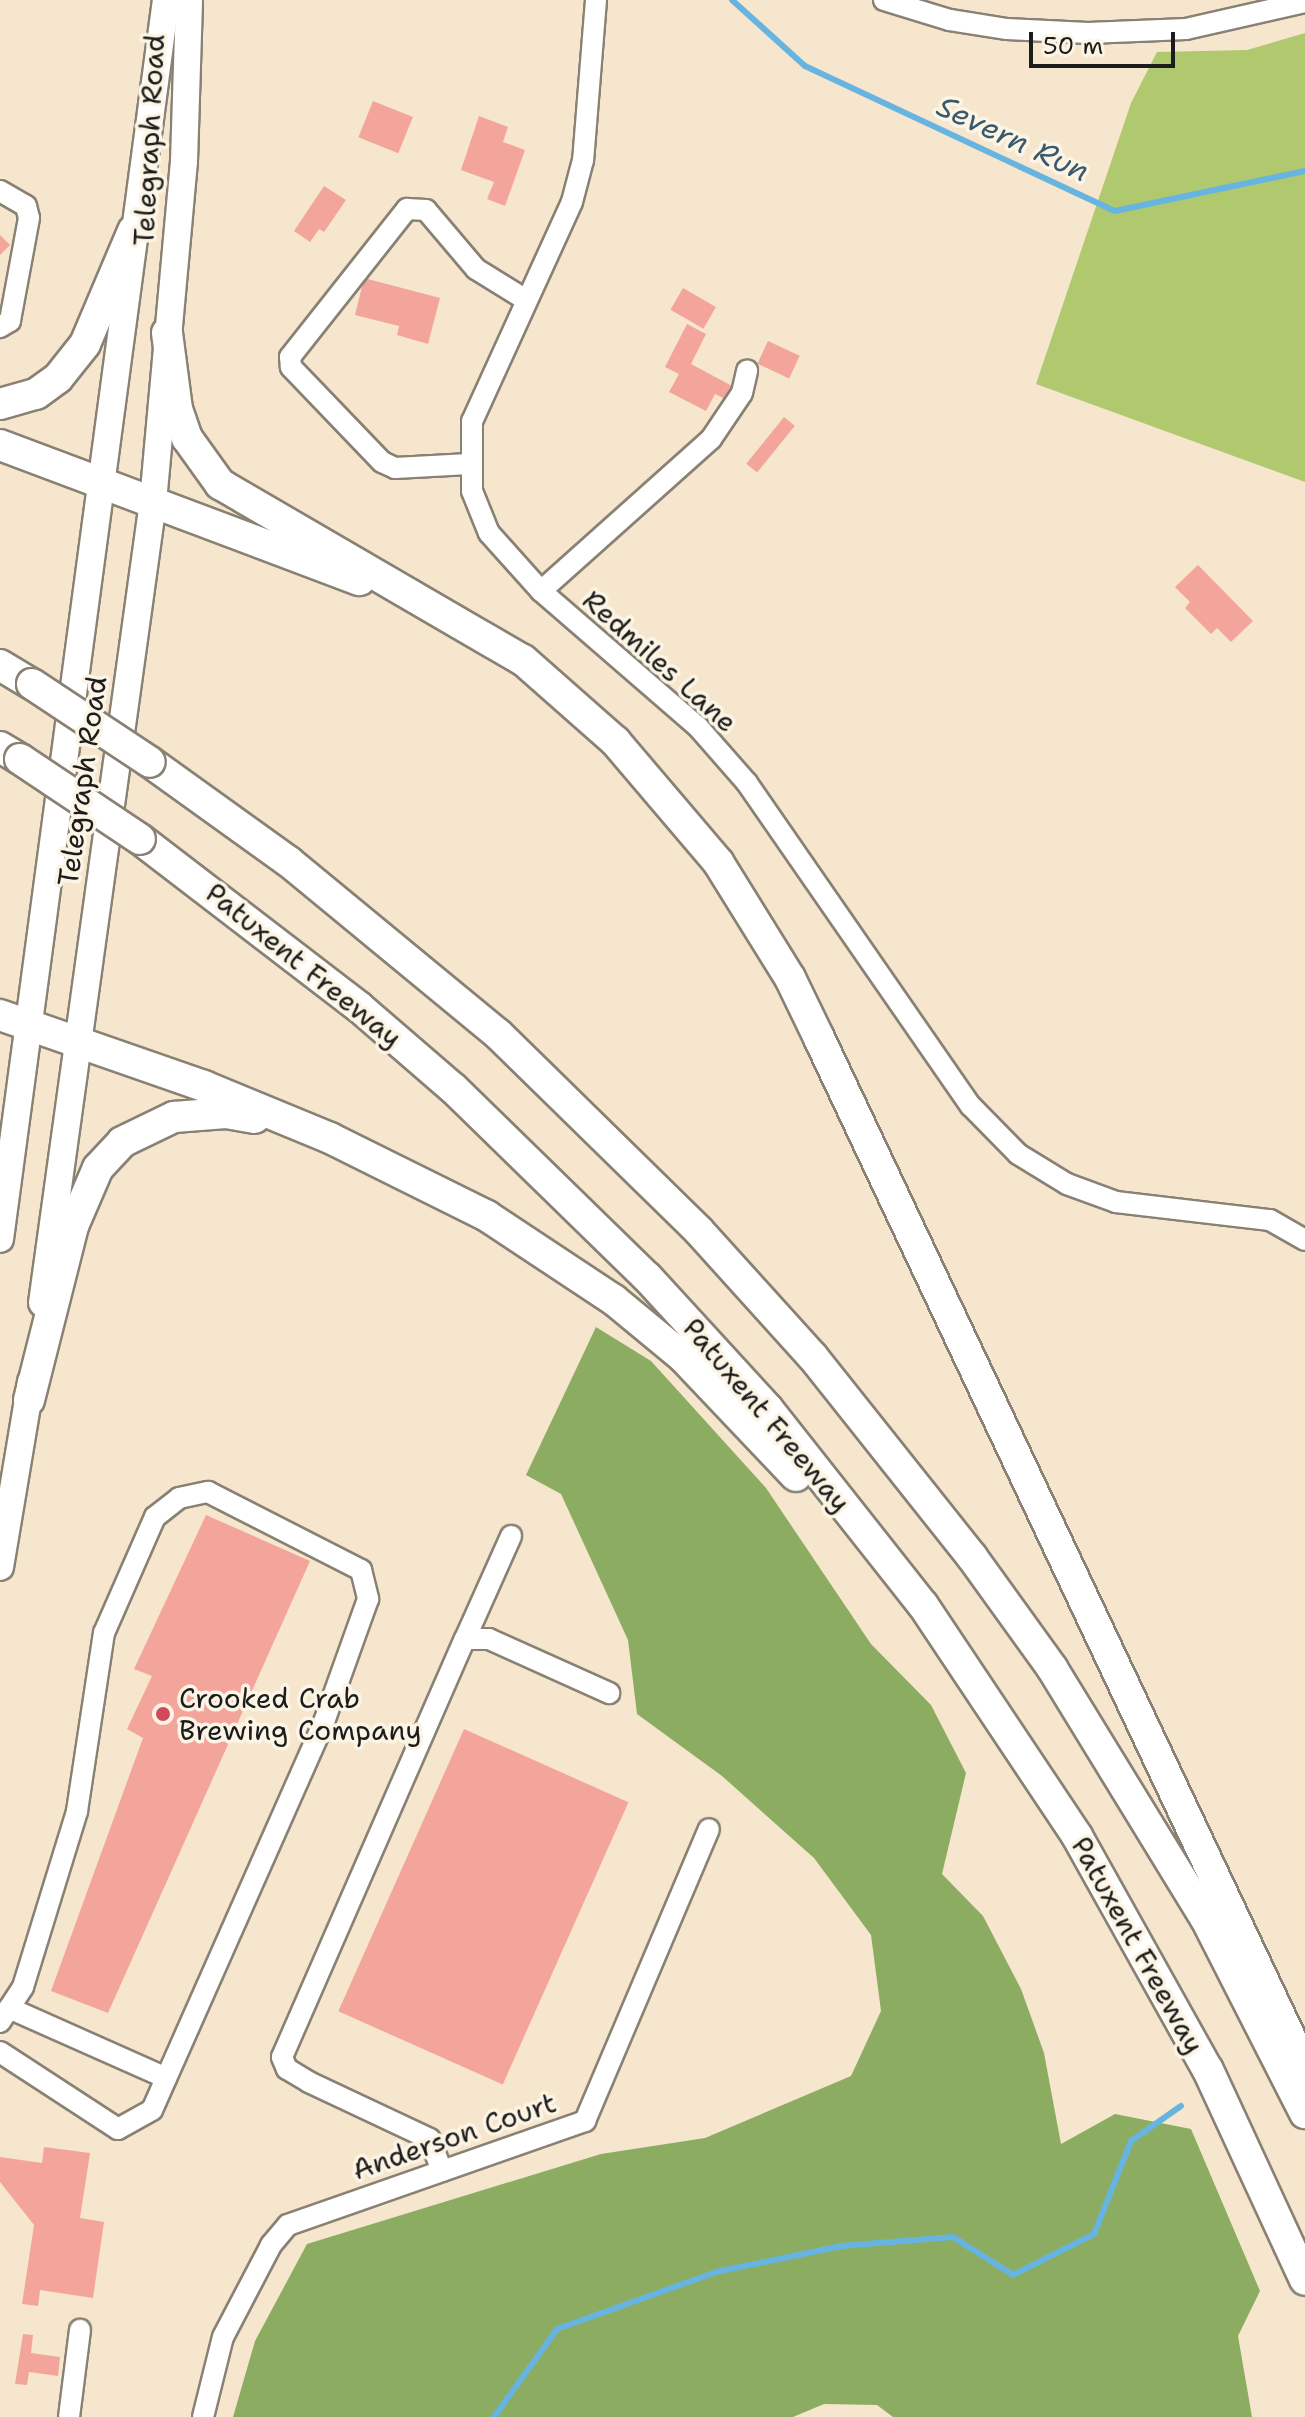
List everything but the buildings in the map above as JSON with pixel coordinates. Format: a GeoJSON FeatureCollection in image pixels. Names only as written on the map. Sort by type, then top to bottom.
{"type":"FeatureCollection","features":[{"type":"Feature","properties":{"kind":"highway"},"geometry":{"type":"LineString","coordinates":[[0,404],[36,394],[58,378],[85,344],[133,231]]}},
{"type":"Feature","properties":{"kind":"highway"},"geometry":{"type":"LineString","coordinates":[[167,333],[177,409],[187,438],[220,484],[476,628],[574,702],[668,799],[718,862],[790,978],[1305,2069]]}},
{"type":"Feature","properties":{"kind":"highway"},"geometry":{"type":"LineString","coordinates":[[0,445],[105,482],[476,628]]}},
{"type":"Feature","properties":{"kind":"highway"},"geometry":{"type":"LineString","coordinates":[[0,665],[150,762],[288,861],[498,1034],[699,1231],[813,1357],[972,1557],[1052,1668],[1206,1919],[1305,2113]]}},
{"type":"Feature","properties":{"kind":"highway","name":"Patuxent Freeway"},"geometry":{"type":"LineString","coordinates":[[10,753],[140,839],[406,1047],[541,1170],[647,1277],[786,1432],[923,1605],[995,1709],[1144,1948],[1208,2070],[1305,2280]]}},
{"type":"Feature","properties":{"kind":"highway"},"geometry":{"type":"LineString","coordinates":[[0,1015],[78,1041],[330,1138],[409,1175],[541,1250],[614,1300],[683,1357],[751,1423],[995,1709]]}},
{"type":"Feature","properties":{"kind":"highway"},"geometry":{"type":"LineString","coordinates":[[29,1400],[83,1194],[98,1168],[122,1142],[148,1127],[200,1113],[257,1119],[330,1138]]}},
{"type":"Feature","properties":{"kind":"main road","name":"Telegraph Road"},"geometry":{"type":"LineString","coordinates":[[0,1239],[105,482],[133,231],[166,0]]}},
{"type":"Feature","properties":{"kind":"main road","name":"Telegraph Road"},"geometry":{"type":"LineString","coordinates":[[0,1567],[29,1400],[153,502],[184,161],[189,0]]}},
{"type":"Feature","properties":{"kind":"street","name":"Redmiles Lane"},"geometry":{"type":"LineString","coordinates":[[596,0],[583,160],[572,202],[481,394],[469,464],[475,501],[489,533],[541,591],[698,727],[747,783],[971,1106],[1018,1154],[1067,1184],[1116,1202],[1270,1220],[1305,1240]]}},
{"type":"Feature","properties":{"kind":"street"},"geometry":{"type":"LineString","coordinates":[[884,0],[1007,29],[1088,33],[1186,29],[1305,2]]}},
{"type":"Feature","properties":{"kind":"street"},"geometry":{"type":"LineString","coordinates":[[0,191],[26,206],[29,227],[10,321],[0,327]]}},
{"type":"Feature","properties":{"kind":"street"},"geometry":{"type":"LineString","coordinates":[[469,464],[395,468],[382,462],[291,367],[290,357],[407,209],[426,210],[476,269],[526,300]]}},
{"type":"Feature","properties":{"kind":"street"},"geometry":{"type":"LineString","coordinates":[[541,591],[711,439],[742,393],[747,371]]}},
{"type":"Feature","properties":{"kind":"street"},"geometry":{"type":"LineString","coordinates":[[0,2052],[118,2129],[152,2110],[324,1722],[368,1599],[361,1570],[208,1492],[179,1498],[155,1517],[104,1633],[77,1811],[23,1987],[4,2015],[166,2078]]}},
{"type":"Feature","properties":{"kind":"street"},"geometry":{"type":"LineString","coordinates":[[442,2171],[430,2139],[309,2082],[287,2069],[282,2057],[511,1536]]}},
{"type":"Feature","properties":{"kind":"street"},"geometry":{"type":"LineString","coordinates":[[465,1639],[489,1639],[609,1693]]}},
{"type":"Feature","properties":{"kind":"street","name":"Anderson Court"},"geometry":{"type":"LineString","coordinates":[[203,2417],[223,2337],[271,2245],[288,2225],[585,2121],[709,1829]]}},
{"type":"Feature","properties":{"kind":"street"},"geometry":{"type":"LineString","coordinates":[[69,2417],[80,2330]]}},
{"type":"Feature","properties":{"kind":"green space"},"geometry":{"type":"Polygon","coordinates":[[[1305,33],[1305,482],[1036,384],[1131,103],[1157,52],[1247,50],[1305,33]]]}},
{"type":"Feature","properties":{"kind":"green space"},"geometry":{"type":"Polygon","coordinates":[[[596,1327],[651,1361],[766,1488],[871,1644],[931,1705],[966,1773],[942,1874],[983,1916],[1021,1989],[1044,2053],[1061,2144],[1115,2114],[1191,2129],[1260,2291],[1238,2336],[1252,2417],[893,2417],[877,2405],[824,2404],[793,2417],[233,2417],[255,2341],[307,2244],[601,2154],[705,2138],[851,2076],[881,2011],[871,1935],[814,1858],[722,1776],[637,1714],[628,1640],[561,1494],[526,1475],[596,1327]]]}},
{"type":"Feature","properties":{"kind":"waterway","name":"Severn Run"},"geometry":{"type":"LineString","coordinates":[[732,0],[805,66],[1115,211],[1305,171]]}},
{"type":"Feature","properties":{"kind":"waterway"},"geometry":{"type":"LineString","coordinates":[[494,2417],[557,2329],[716,2272],[841,2246],[953,2237],[1013,2275],[1094,2234],[1131,2141],[1181,2106]]}},
{"type":"Feature","properties":{"kind":"place","name":"Crooked Crab Brewing Company"},"geometry":{"type":"Point","coordinates":[163,1714]}}]}
